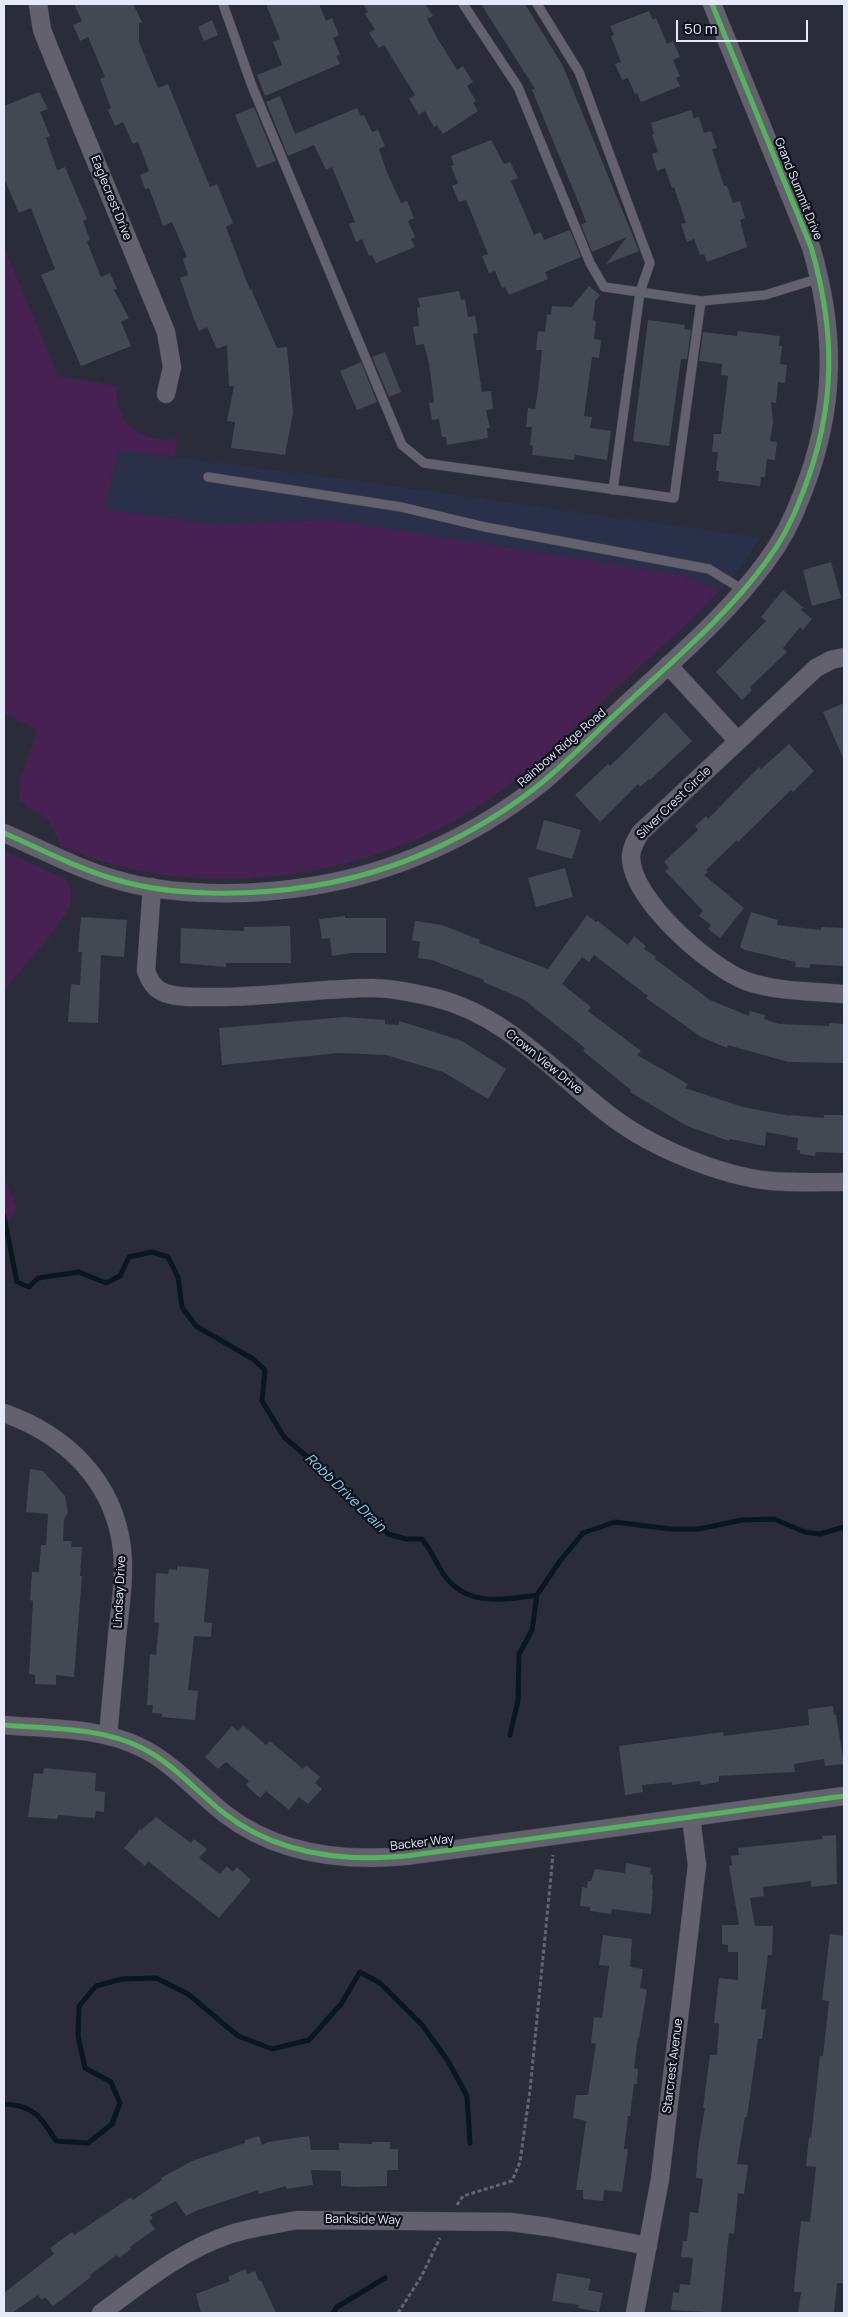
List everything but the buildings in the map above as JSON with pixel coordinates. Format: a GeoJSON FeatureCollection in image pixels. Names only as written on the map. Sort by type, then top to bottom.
{"type":"FeatureCollection","features":[{"type":"Feature","properties":{"kind":"street","name":"Eaglecrest Drive"},"geometry":{"type":"LineString","coordinates":[[38,4],[42,30],[166,332],[172,367],[166,394]]}},
{"type":"Feature","properties":{"kind":"street","name":"Grand Summit Drive"},"geometry":{"type":"LineString","coordinates":[[712,4],[811,247],[820,278],[827,314],[830,350],[829,387],[824,424],[814,463],[785,534]]}},
{"type":"Feature","properties":{"kind":"street","name":"Rainbow Ridge Road"},"geometry":{"type":"LineString","coordinates":[[4,833],[117,880],[152,887],[239,893],[275,891],[349,879],[424,854],[463,835],[539,785],[698,638],[767,562],[785,534]]}},
{"type":"Feature","properties":{"kind":"street","name":"Silver Crest Circle"},"geometry":{"type":"LineString","coordinates":[[844,656],[816,668],[640,833],[633,844],[631,856],[633,871],[639,885],[670,925],[694,949],[719,966],[746,981],[774,987],[844,994]]}},
{"type":"Feature","properties":{"kind":"street"},"geometry":{"type":"LineString","coordinates":[[668,665],[738,741]]}},
{"type":"Feature","properties":{"kind":"street","name":"Crown View Drive"},"geometry":{"type":"LineString","coordinates":[[152,887],[146,971],[151,983],[165,993],[187,997],[235,998],[374,988],[406,991],[439,999],[464,1007],[514,1036],[614,1118],[675,1153],[711,1168],[770,1181],[844,1182]]}},
{"type":"Feature","properties":{"kind":"street","name":"Lindsay Drive"},"geometry":{"type":"LineString","coordinates":[[4,1413],[27,1421],[50,1434],[73,1452],[92,1474],[108,1500],[117,1524],[122,1550],[123,1577],[108,1736]]}},
{"type":"Feature","properties":{"kind":"street","name":"Backer Way"},"geometry":{"type":"LineString","coordinates":[[4,1725],[108,1736],[132,1743],[151,1753],[225,1814],[249,1830],[289,1847],[326,1856],[371,1859],[406,1856],[844,1796]]}},
{"type":"Feature","properties":{"kind":"street","name":"Starcrest Avenue"},"geometry":{"type":"LineString","coordinates":[[635,2313],[660,2179],[697,1865],[691,1817]]}},
{"type":"Feature","properties":{"kind":"street","name":"Bankside Way"},"geometry":{"type":"LineString","coordinates":[[102,2313],[167,2265],[197,2248],[230,2234],[264,2226],[323,2220],[511,2222],[648,2246]]}},
{"type":"Feature","properties":{"kind":"lane"},"geometry":{"type":"LineString","coordinates":[[223,4],[256,95],[402,445],[424,463],[674,498],[701,301]]}},
{"type":"Feature","properties":{"kind":"lane"},"geometry":{"type":"LineString","coordinates":[[463,4],[518,87],[590,263],[604,287],[701,301],[766,295],[820,278]]}},
{"type":"Feature","properties":{"kind":"lane"},"geometry":{"type":"LineString","coordinates":[[537,4],[579,72],[650,263],[640,292],[613,490]]}},
{"type":"Feature","properties":{"kind":"lane"},"geometry":{"type":"LineString","coordinates":[[208,477],[392,506],[485,527],[709,570],[743,590]]}},
{"type":"Feature","properties":{"kind":"path"},"geometry":{"type":"LineString","coordinates":[[398,2313],[421,2277],[463,2196],[512,2181],[520,2162],[530,2090],[554,1855]]}},
{"type":"Feature","properties":{"kind":"shaded area"},"geometry":{"type":"Polygon","coordinates":[[[4,247],[58,376],[117,386],[117,399],[120,411],[132,428],[152,438],[164,440],[177,439],[175,457],[118,450],[104,509],[220,525],[329,519],[680,575],[720,590],[684,627],[557,745],[523,774],[488,800],[441,828],[390,850],[336,866],[280,876],[223,879],[167,875],[113,864],[61,846],[48,820],[19,801],[20,781],[37,730],[4,713],[4,247]]]}},
{"type":"Feature","properties":{"kind":"shaded area"},"geometry":{"type":"Polygon","coordinates":[[[118,450],[357,481],[760,538],[741,567],[720,590],[680,575],[329,519],[220,525],[104,509],[118,450]]]}},
{"type":"Feature","properties":{"kind":"shaded area"},"geometry":{"type":"Polygon","coordinates":[[[4,851],[67,880],[71,892],[70,907],[50,936],[4,990],[4,851]]]}},
{"type":"Feature","properties":{"kind":"shaded area"},"geometry":{"type":"Polygon","coordinates":[[[4,1178],[17,1208],[4,1226],[4,1178]]]}},
{"type":"Feature","properties":{"kind":"waterway","name":"Robb Drive Drain"},"geometry":{"type":"LineString","coordinates":[[4,1217],[17,1282],[29,1287],[38,1278],[79,1272],[106,1283],[120,1276],[129,1257],[152,1252],[168,1257],[178,1277],[182,1307],[196,1326],[253,1359],[265,1370],[262,1401],[284,1437],[332,1478],[388,1534],[406,1539],[422,1539],[444,1575],[453,1585],[475,1597],[499,1599],[537,1595],[560,1561],[583,1533],[615,1522],[671,1529],[699,1529],[742,1520],[774,1519],[805,1532],[820,1534],[844,1527]]}},
{"type":"Feature","properties":{"kind":"waterway"},"geometry":{"type":"LineString","coordinates":[[510,1735],[518,1701],[519,1654],[532,1630],[537,1595]]}},
{"type":"Feature","properties":{"kind":"waterway"},"geometry":{"type":"LineString","coordinates":[[4,2104],[23,2107],[36,2114],[56,2141],[88,2143],[112,2124],[120,2103],[111,2082],[85,2068],[78,2036],[79,2006],[96,1986],[122,1979],[156,1978],[188,1994],[238,2036],[272,2049],[309,2040],[341,2004],[360,1972],[380,1983],[423,2026],[448,2061],[467,2096],[470,2143]]}},
{"type":"Feature","properties":{"kind":"waterway"},"geometry":{"type":"LineString","coordinates":[[333,2313],[337,2307],[385,2278]]}},
{"type":"Feature","properties":{"kind":"cycle path"},"geometry":{"type":"LineString","coordinates":[[4,833],[74,865],[117,880],[163,890],[214,893],[264,892],[312,886],[373,872],[402,862],[460,836],[514,804],[539,785],[715,621],[750,583],[772,554],[787,528],[814,461],[827,400],[828,340],[825,309],[811,247],[712,4]]}},
{"type":"Feature","properties":{"kind":"cycle path"},"geometry":{"type":"LineString","coordinates":[[4,1725],[74,1730],[126,1741],[153,1754],[164,1762],[215,1806],[245,1828],[288,1846],[334,1856],[358,1858],[406,1856],[844,1796]]}}]}
